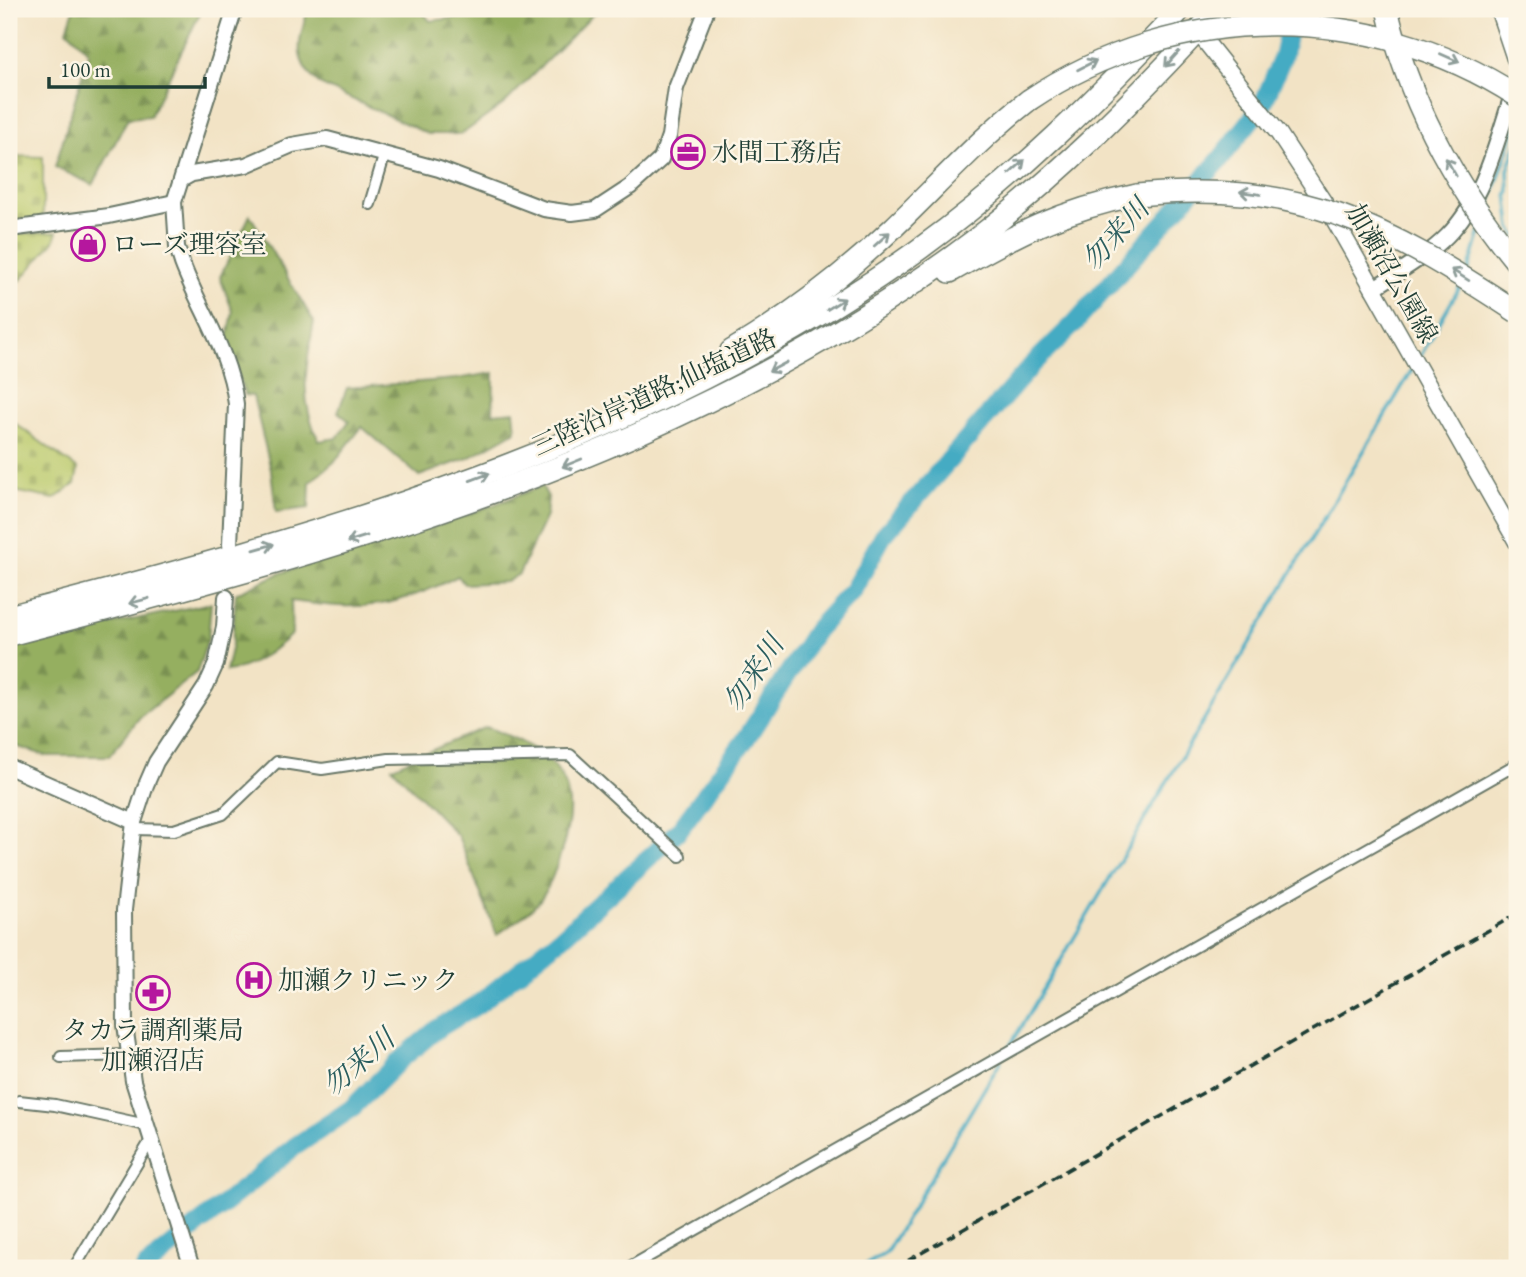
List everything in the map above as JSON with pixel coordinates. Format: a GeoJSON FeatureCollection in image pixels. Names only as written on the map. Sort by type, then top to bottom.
{"type":"FeatureCollection","features":[{"type":"Feature","properties":{"kind":"highway","name":"三陸沿岸道路;仙塩道路"},"geometry":{"type":"LineString","coordinates":[[9,616],[176,572],[362,518],[483,476],[667,399],[758,352],[920,248],[1074,117],[1181,9]]}},
{"type":"Feature","properties":{"kind":"highway","name":"三陸沿岸道路;仙塩道路"},"geometry":{"type":"LineString","coordinates":[[9,635],[278,563],[489,495],[673,420],[763,375],[837,333],[955,254],[1010,211],[1154,78],[1218,9]]}},
{"type":"Feature","properties":{"kind":"highway"},"geometry":{"type":"LineString","coordinates":[[1387,9],[1405,67],[1446,158],[1470,200],[1517,263]]}},
{"type":"Feature","properties":{"kind":"highway"},"geometry":{"type":"LineString","coordinates":[[1500,9],[1517,57]]}},
{"type":"Feature","properties":{"kind":"highway"},"geometry":{"type":"LineString","coordinates":[[603,427],[747,342],[810,298],[892,229],[976,144],[1029,100],[1083,66],[1136,44],[1215,25],[1271,21],[1329,24],[1408,41],[1458,61],[1517,96]]}},
{"type":"Feature","properties":{"kind":"highway"},"geometry":{"type":"LineString","coordinates":[[837,333],[1027,228],[1062,213],[1137,195],[1224,190],[1310,204],[1389,234],[1517,312]]}},
{"type":"Feature","properties":{"kind":"main road","name":"加瀬沼公園線"},"geometry":{"type":"LineString","coordinates":[[1205,41],[1271,124],[1330,212],[1517,542]]}},
{"type":"Feature","properties":{"kind":"street"},"geometry":{"type":"LineString","coordinates":[[230,545],[236,404],[234,382],[228,362],[181,263],[177,247],[174,202],[235,9]]}},
{"type":"Feature","properties":{"kind":"street"},"geometry":{"type":"LineString","coordinates":[[183,179],[192,174],[246,165],[307,141],[327,139],[472,180],[516,201],[544,209],[585,212],[605,206],[654,168],[661,159],[669,136],[676,88],[707,9]]}},
{"type":"Feature","properties":{"kind":"street"},"geometry":{"type":"LineString","coordinates":[[1373,289],[1423,256],[1447,236],[1465,215],[1482,182],[1517,80]]}},
{"type":"Feature","properties":{"kind":"street"},"geometry":{"type":"LineString","coordinates":[[370,204],[384,153]]}},
{"type":"Feature","properties":{"kind":"street"},"geometry":{"type":"LineString","coordinates":[[9,229],[109,216],[174,202]]}},
{"type":"Feature","properties":{"kind":"street"},"geometry":{"type":"LineString","coordinates":[[192,1265],[146,1125],[128,1055],[124,910],[134,825],[156,762],[206,686],[215,664],[224,627],[226,597]]}},
{"type":"Feature","properties":{"kind":"street"},"geometry":{"type":"LineString","coordinates":[[9,767],[134,825],[174,830],[223,814],[277,762],[322,769],[389,759],[570,755],[680,856]]}},
{"type":"Feature","properties":{"kind":"street"},"geometry":{"type":"LineString","coordinates":[[628,1268],[1517,764]]}},
{"type":"Feature","properties":{"kind":"street"},"geometry":{"type":"LineString","coordinates":[[61,1057],[128,1055]]}},
{"type":"Feature","properties":{"kind":"street"},"geometry":{"type":"LineString","coordinates":[[19,1101],[55,1105],[146,1125]]}},
{"type":"Feature","properties":{"kind":"street"},"geometry":{"type":"LineString","coordinates":[[74,1268],[151,1140]]}},
{"type":"Feature","properties":{"kind":"green space"},"geometry":{"type":"Polygon","coordinates":[[[74,9],[202,9],[150,116],[128,118],[93,185],[55,167],[89,52],[67,30],[74,9]]]}},
{"type":"Feature","properties":{"kind":"green space"},"geometry":{"type":"Polygon","coordinates":[[[308,9],[420,9],[430,21],[461,17],[469,9],[598,9],[505,103],[462,134],[428,134],[319,84],[310,75],[304,66],[300,50],[308,9]]]}},
{"type":"Feature","properties":{"kind":"green space"},"geometry":{"type":"Polygon","coordinates":[[[9,156],[43,157],[43,220],[9,223],[9,156]]]}},
{"type":"Feature","properties":{"kind":"green space"},"geometry":{"type":"Polygon","coordinates":[[[250,215],[314,322],[306,396],[312,425],[319,441],[337,438],[349,421],[338,412],[347,388],[456,379],[494,373],[493,413],[514,411],[516,431],[468,458],[419,476],[362,427],[334,462],[310,482],[309,508],[276,512],[271,470],[253,396],[245,395],[227,343],[233,312],[220,277],[250,215]]]}},
{"type":"Feature","properties":{"kind":"green space"},"geometry":{"type":"Polygon","coordinates":[[[57,232],[54,241],[20,281],[9,273],[9,234],[57,232]]]}},
{"type":"Feature","properties":{"kind":"green space"},"geometry":{"type":"Polygon","coordinates":[[[9,419],[78,469],[75,484],[54,499],[9,490],[9,419]]]}},
{"type":"Feature","properties":{"kind":"green space"},"geometry":{"type":"Polygon","coordinates":[[[542,486],[548,497],[546,516],[519,574],[506,582],[464,584],[458,576],[414,595],[377,605],[338,606],[291,601],[292,634],[253,663],[226,671],[232,644],[236,593],[281,573],[446,523],[542,486]]]}},
{"type":"Feature","properties":{"kind":"green space"},"geometry":{"type":"Polygon","coordinates":[[[211,603],[208,639],[197,672],[140,717],[109,756],[47,756],[9,744],[9,646],[211,603]]]}},
{"type":"Feature","properties":{"kind":"green space"},"geometry":{"type":"Polygon","coordinates":[[[486,727],[507,735],[542,755],[555,767],[564,781],[569,798],[569,818],[564,842],[546,891],[533,908],[497,935],[458,836],[392,767],[486,727]]]}},
{"type":"Feature","properties":{"kind":"waterway","name":"勿来川"},"geometry":{"type":"LineString","coordinates":[[145,1268],[294,1147],[351,1109],[399,1061],[437,1029],[477,1005],[562,937],[679,830],[745,740],[816,630],[853,590],[883,536],[1032,365],[1074,324],[1218,162],[1262,106],[1283,56],[1293,9]]}},
{"type":"Feature","properties":{"kind":"waterway"},"geometry":{"type":"LineString","coordinates":[[1488,209],[1517,122]]}},
{"type":"Feature","properties":{"kind":"waterway"},"geometry":{"type":"LineString","coordinates":[[1517,144],[1508,170],[1509,194],[1507,193],[1511,228],[1517,236]]}},
{"type":"Feature","properties":{"kind":"waterway"},"geometry":{"type":"LineString","coordinates":[[1468,272],[1481,229]]}},
{"type":"Feature","properties":{"kind":"waterway"},"geometry":{"type":"LineString","coordinates":[[1420,357],[1461,285]]}},
{"type":"Feature","properties":{"kind":"waterway"},"geometry":{"type":"LineString","coordinates":[[1008,1049],[1412,370]]}},
{"type":"Feature","properties":{"kind":"waterway"},"geometry":{"type":"LineString","coordinates":[[860,1268],[886,1253],[1001,1061]]}},
{"type":"Feature","properties":{"kind":"railway"},"geometry":{"type":"LineString","coordinates":[[895,1268],[1517,914]]}},
{"type":"Feature","properties":{"kind":"place","name":"水間工務店"},"geometry":{"type":"Point","coordinates":[688,152]}},
{"type":"Feature","properties":{"kind":"place","name":"ローズ理容室"},"geometry":{"type":"Point","coordinates":[88,244]}},
{"type":"Feature","properties":{"kind":"place","name":"加瀬クリニック"},"geometry":{"type":"Point","coordinates":[254,980]}},
{"type":"Feature","properties":{"kind":"place","name":"タカラ調剤薬局 加瀬沼店"},"geometry":{"type":"Point","coordinates":[153,993]}}]}
